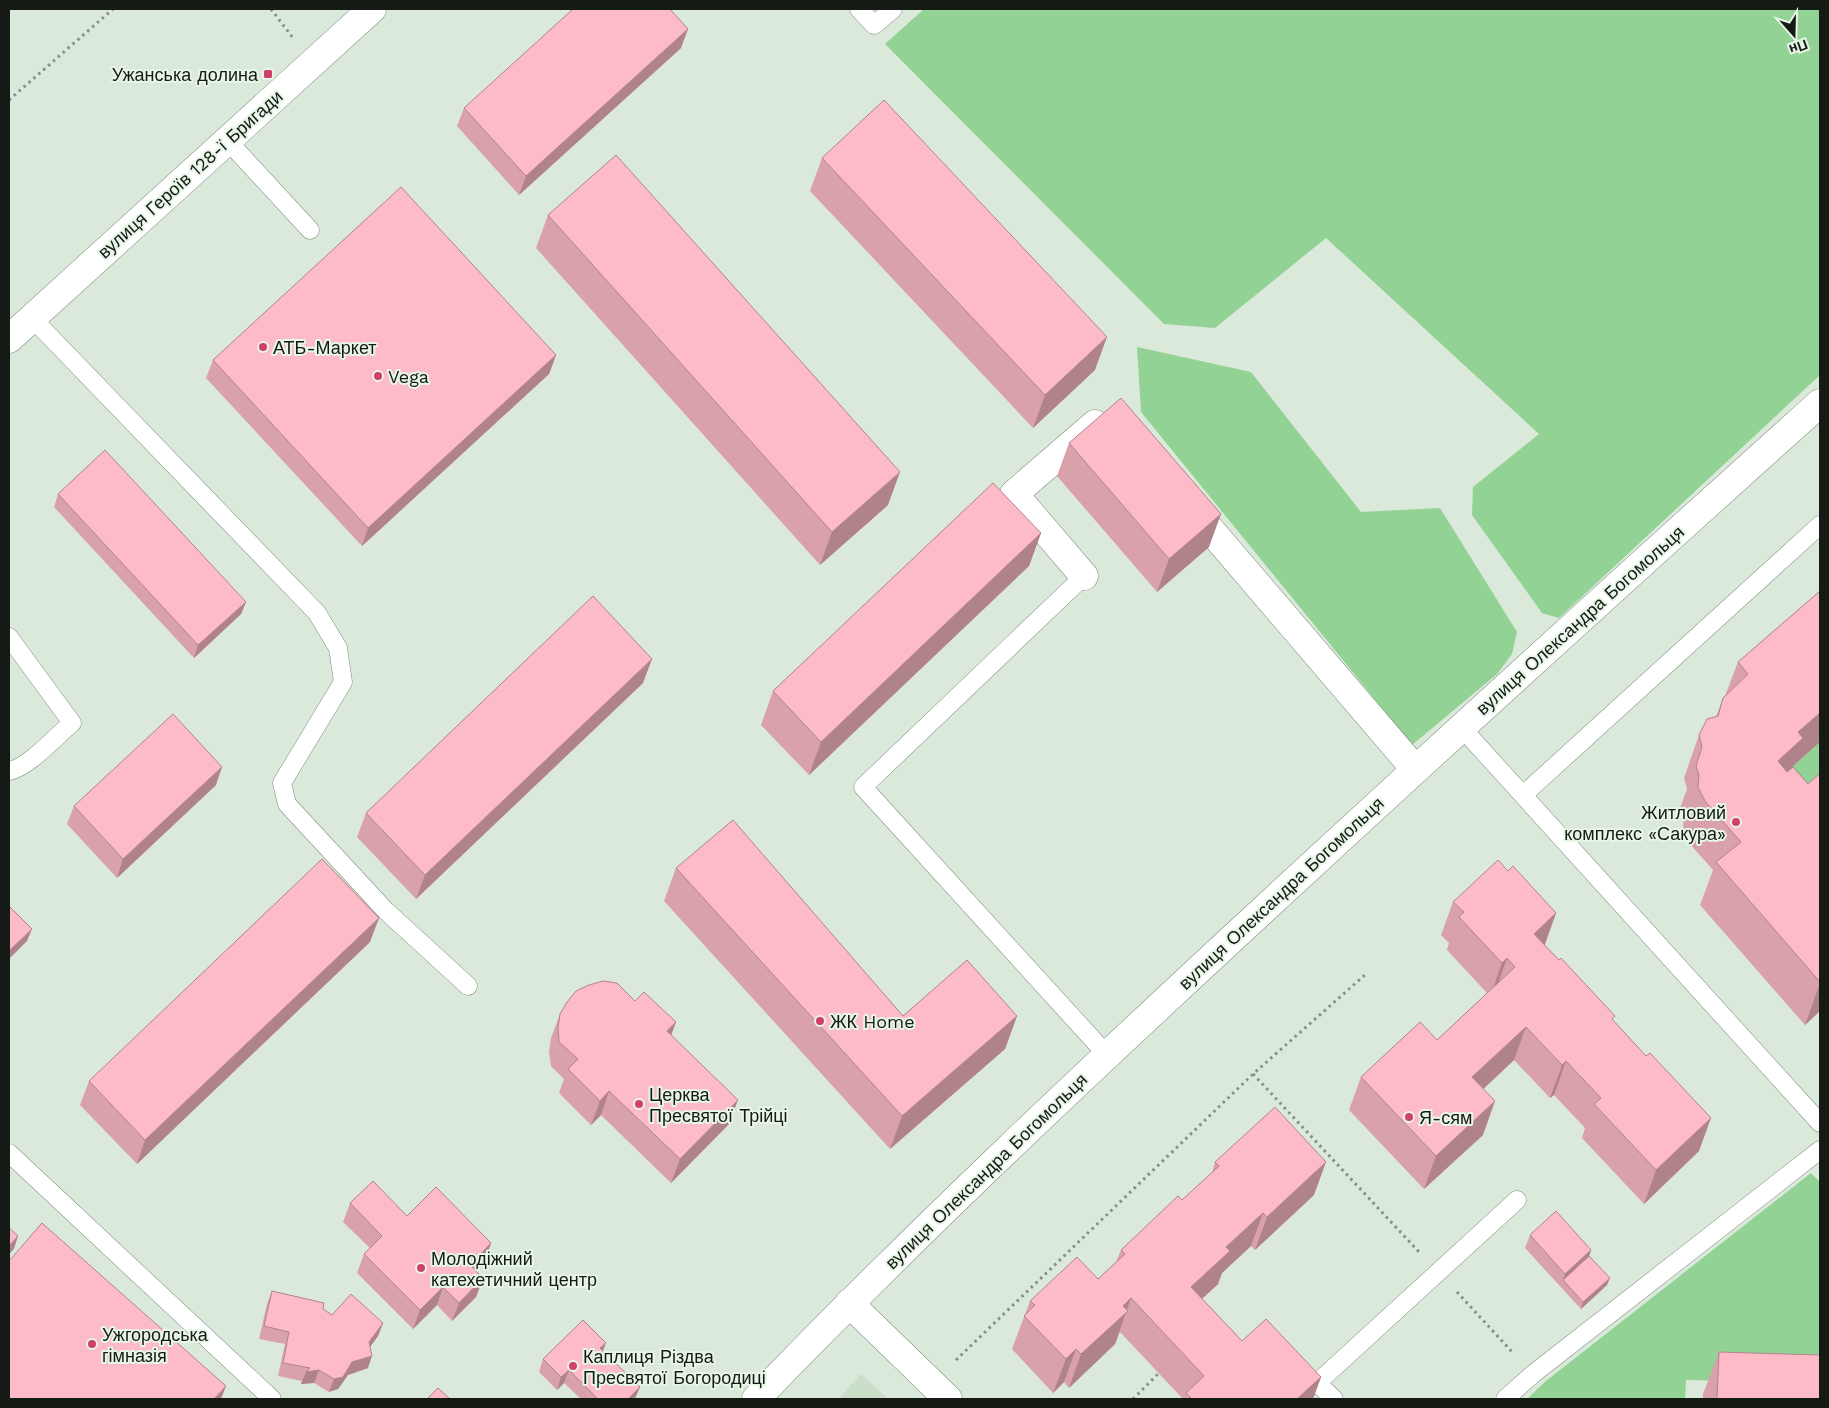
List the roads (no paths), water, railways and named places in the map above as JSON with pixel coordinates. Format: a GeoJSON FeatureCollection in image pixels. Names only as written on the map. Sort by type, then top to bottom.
{"type":"FeatureCollection","features":[{"type":"Feature","properties":{"kind":"street","name":"вулиця Героїв 128-ї Бригади"},"geometry":{"type":"LineString","coordinates":[[9,339],[372,9]]}},
{"type":"Feature","properties":{"kind":"street","name":"вулиця Олександра Богомольця"},"geometry":{"type":"LineString","coordinates":[[756,1399],[849,1303],[1107,1054],[1461,727],[1820,403]]}},
{"type":"Feature","properties":{"kind":"street"},"geometry":{"type":"LineString","coordinates":[[1084,576],[1014,494],[1110,411],[1123,427]]}},
{"type":"Feature","properties":{"kind":"street"},"geometry":{"type":"LineString","coordinates":[[1175,487],[1415,769]]}},
{"type":"Feature","properties":{"kind":"street"},"geometry":{"type":"LineString","coordinates":[[849,1303],[948,1399]]}},
{"type":"Feature","properties":{"kind":"lane"},"geometry":{"type":"LineString","coordinates":[[860,9],[874,26],[893,9]]}},
{"type":"Feature","properties":{"kind":"lane"},"geometry":{"type":"LineString","coordinates":[[227,140],[310,230]]}},
{"type":"Feature","properties":{"kind":"lane"},"geometry":{"type":"LineString","coordinates":[[32,318],[317,613],[338,648],[343,682],[282,783],[286,804],[386,911],[468,986]]}},
{"type":"Feature","properties":{"kind":"lane"},"geometry":{"type":"LineString","coordinates":[[1523,795],[1820,525]]}},
{"type":"Feature","properties":{"kind":"lane"},"geometry":{"type":"LineString","coordinates":[[1084,576],[863,787],[1107,1054]]}},
{"type":"Feature","properties":{"kind":"lane"},"geometry":{"type":"LineString","coordinates":[[9,771],[14,770],[32,758],[72,723],[11,648]]}},
{"type":"Feature","properties":{"kind":"lane"},"geometry":{"type":"LineString","coordinates":[[1461,727],[1820,1123]]}},
{"type":"Feature","properties":{"kind":"lane"},"geometry":{"type":"LineString","coordinates":[[1505,1399],[1533,1374],[1820,1150]]}},
{"type":"Feature","properties":{"kind":"lane"},"geometry":{"type":"LineString","coordinates":[[9,1153],[272,1399]]}},
{"type":"Feature","properties":{"kind":"lane"},"geometry":{"type":"LineString","coordinates":[[1334,1399],[1318,1383],[1437,1271],[1517,1200]]}},
{"type":"Feature","properties":{"kind":"place","name":"Ужанська долина"},"geometry":{"type":"Point","coordinates":[268,74]}},
{"type":"Feature","properties":{"kind":"place","name":"АТБ-Маркет"},"geometry":{"type":"Point","coordinates":[263,347]}},
{"type":"Feature","properties":{"kind":"place","name":"Vega"},"geometry":{"type":"Point","coordinates":[378,376]}},
{"type":"Feature","properties":{"kind":"place","name":"Житловий комплекс «Сакура»"},"geometry":{"type":"Point","coordinates":[1736,822]}},
{"type":"Feature","properties":{"kind":"place","name":"ЖК Home"},"geometry":{"type":"Point","coordinates":[820,1021]}},
{"type":"Feature","properties":{"kind":"place","name":"Церква Пресвятої Трійці"},"geometry":{"type":"Point","coordinates":[639,1104]}},
{"type":"Feature","properties":{"kind":"place","name":"Я-сям"},"geometry":{"type":"Point","coordinates":[1409,1117]}},
{"type":"Feature","properties":{"kind":"place","name":"Молодіжний катехетичний центр"},"geometry":{"type":"Point","coordinates":[421,1268]}},
{"type":"Feature","properties":{"kind":"place","name":"Ужгородська гімназія"},"geometry":{"type":"Point","coordinates":[92,1344]}},
{"type":"Feature","properties":{"kind":"place","name":"Каплиця Різдва Пресвятої Богородиці"},"geometry":{"type":"Point","coordinates":[573,1366]}}]}
